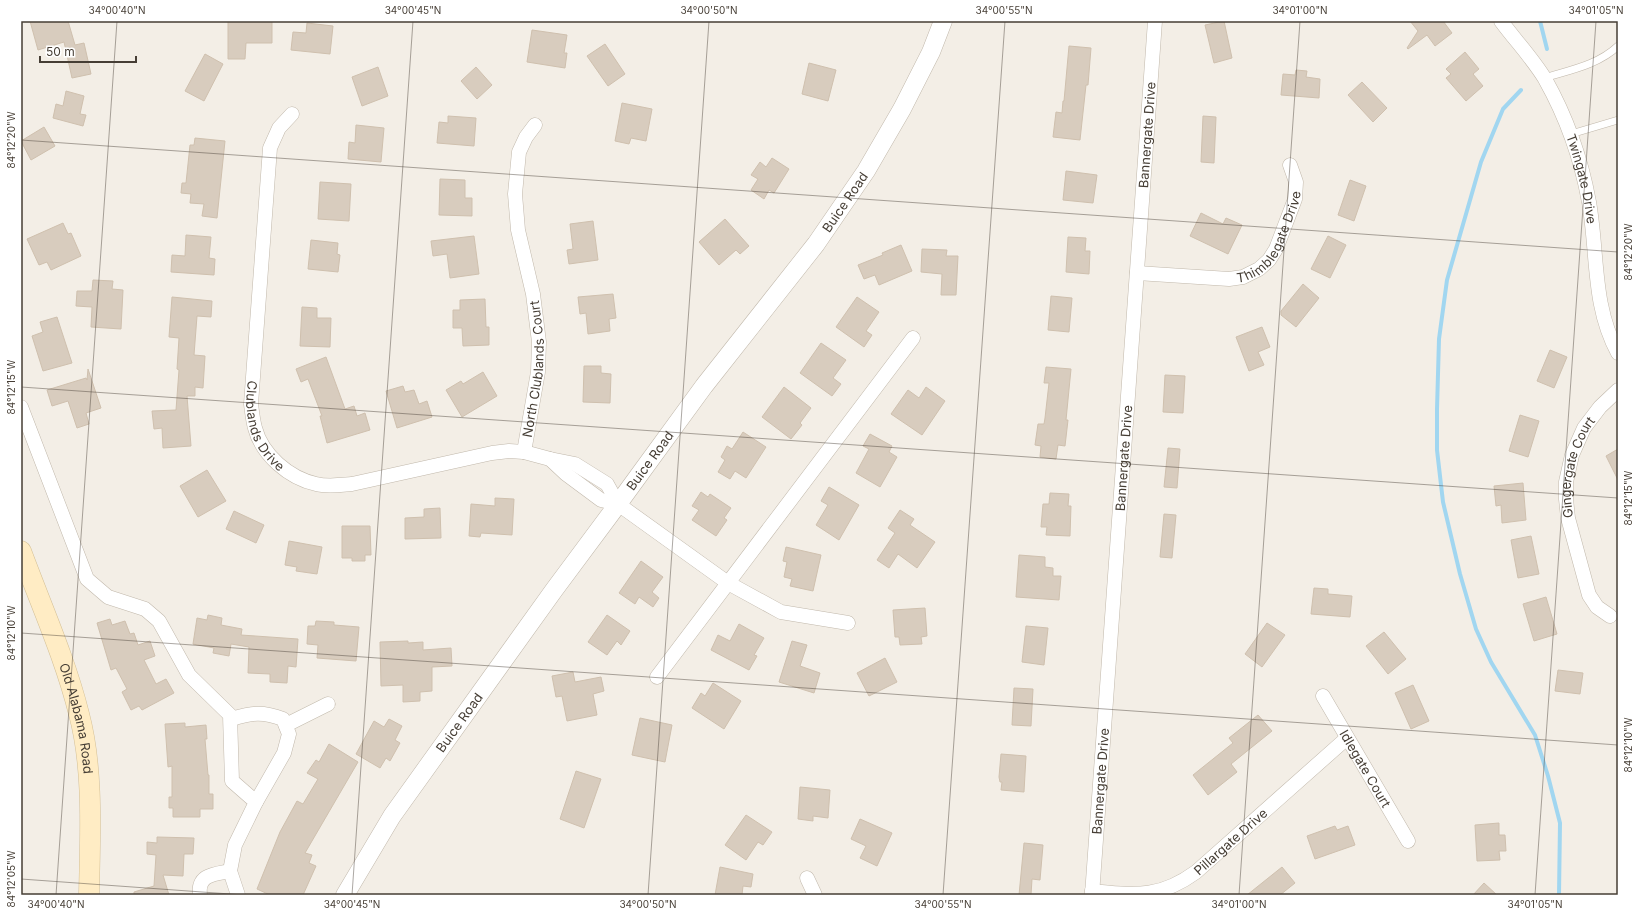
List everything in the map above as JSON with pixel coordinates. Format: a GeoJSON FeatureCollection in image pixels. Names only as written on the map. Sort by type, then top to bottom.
{"type":"FeatureCollection","features":[{"type":"Feature","properties":{"kind":"main road","name":"Old Alabama Road"},"geometry":{"type":"LineString","coordinates":[[21,551],[68,674],[80,715],[88,770],[90,848],[89,895]]}},
{"type":"Feature","properties":{"kind":"street","name":"Buice Road"},"geometry":{"type":"LineString","coordinates":[[345,895],[392,816],[554,590],[704,386],[816,244],[866,171],[902,109],[931,52],[943,21]]}},
{"type":"Feature","properties":{"kind":"street","name":"Bannergate Drive"},"geometry":{"type":"LineString","coordinates":[[1092,893],[1155,21]]}},
{"type":"Feature","properties":{"kind":"street","name":"Twingate Drive"},"geometry":{"type":"LineString","coordinates":[[1501,21],[1544,78],[1572,134],[1581,163],[1589,203],[1595,243],[1598,295],[1612,342],[1618,353]]}},
{"type":"Feature","properties":{"kind":"street","name":"Clublands Drive"},"geometry":{"type":"LineString","coordinates":[[292,114],[279,128],[270,148],[251,404],[255,430],[266,450],[279,465],[296,477],[315,484],[332,486],[352,484],[492,453],[509,451],[524,452],[550,459],[566,474],[601,500],[618,504],[728,583],[781,612],[848,623]]}},
{"type":"Feature","properties":{"kind":"street","name":"North Clublands Court"},"geometry":{"type":"LineString","coordinates":[[524,452],[538,372],[539,342],[533,294],[518,230],[515,194],[519,152],[526,137],[535,125]]}},
{"type":"Feature","properties":{"kind":"street","name":"Thimblegate Drive"},"geometry":{"type":"LineString","coordinates":[[1137,273],[1229,279],[1243,277],[1259,269],[1269,260],[1276,249],[1295,199],[1296,182],[1290,165]]}},
{"type":"Feature","properties":{"kind":"street"},"geometry":{"type":"LineString","coordinates":[[657,677],[913,338]]}},
{"type":"Feature","properties":{"kind":"street","name":"Gingergate Court"},"geometry":{"type":"LineString","coordinates":[[1610,616],[1597,607],[1589,595],[1568,518],[1566,482],[1572,454],[1584,428],[1600,407],[1618,390]]}},
{"type":"Feature","properties":{"kind":"street"},"geometry":{"type":"LineString","coordinates":[[21,407],[87,579],[108,597],[145,609],[159,621],[188,675],[230,715],[232,782],[256,802]]}},
{"type":"Feature","properties":{"kind":"street","name":"Idlegate Court"},"geometry":{"type":"LineString","coordinates":[[1323,696],[1408,841]]}},
{"type":"Feature","properties":{"kind":"street"},"geometry":{"type":"LineString","coordinates":[[286,725],[328,704]]}},
{"type":"Feature","properties":{"kind":"street"},"geometry":{"type":"LineString","coordinates":[[231,719],[254,713],[270,714],[283,719],[289,734],[284,753],[256,802],[235,845],[230,871],[238,895]]}},
{"type":"Feature","properties":{"kind":"street","name":"Pillargate Drive"},"geometry":{"type":"LineString","coordinates":[[1092,893],[1144,895],[1163,891],[1184,881],[1202,867],[1348,738]]}},
{"type":"Feature","properties":{"kind":"street"},"geometry":{"type":"LineString","coordinates":[[200,895],[201,883],[205,878],[211,874],[230,871]]}},
{"type":"Feature","properties":{"kind":"street"},"geometry":{"type":"LineString","coordinates":[[807,878],[815,895]]}},
{"type":"Feature","properties":{"kind":"lane"},"geometry":{"type":"LineString","coordinates":[[1544,78],[1588,65],[1610,54],[1618,46]]}},
{"type":"Feature","properties":{"kind":"lane"},"geometry":{"type":"LineString","coordinates":[[1572,134],[1618,120]]}},
{"type":"Feature","properties":{"kind":"building"},"geometry":{"type":"Polygon","coordinates":[[[30,21],[68,21],[75,45],[84,43],[91,74],[72,78],[64,42],[38,50],[30,21]]]}},
{"type":"Feature","properties":{"kind":"building"},"geometry":{"type":"Polygon","coordinates":[[[228,21],[272,21],[272,43],[246,43],[245,59],[228,59],[228,21]]]}},
{"type":"Feature","properties":{"kind":"building"},"geometry":{"type":"Polygon","coordinates":[[[1224,21],[1232,58],[1214,63],[1205,25],[1224,21]]]}},
{"type":"Feature","properties":{"kind":"building"},"geometry":{"type":"Polygon","coordinates":[[[1410,21],[1443,21],[1452,33],[1435,46],[1427,35],[1408,49],[1407,48],[1418,31],[1410,21]]]}},
{"type":"Feature","properties":{"kind":"building"},"geometry":{"type":"Polygon","coordinates":[[[307,23],[333,26],[330,54],[291,50],[293,32],[306,33],[307,23]]]}},
{"type":"Feature","properties":{"kind":"building"},"geometry":{"type":"Polygon","coordinates":[[[532,30],[567,35],[564,53],[567,53],[565,68],[527,62],[532,30]]]}},
{"type":"Feature","properties":{"kind":"building"},"geometry":{"type":"Polygon","coordinates":[[[605,44],[625,74],[608,86],[587,56],[605,44]]]}},
{"type":"Feature","properties":{"kind":"building"},"geometry":{"type":"Polygon","coordinates":[[[1069,46],[1091,48],[1088,85],[1086,85],[1080,140],[1053,137],[1056,112],[1062,113],[1069,46]]]}},
{"type":"Feature","properties":{"kind":"building"},"geometry":{"type":"Polygon","coordinates":[[[1465,52],[1479,69],[1473,74],[1483,86],[1466,101],[1446,78],[1451,74],[1446,69],[1465,52]]]}},
{"type":"Feature","properties":{"kind":"building"},"geometry":{"type":"Polygon","coordinates":[[[205,54],[223,64],[204,101],[185,91],[205,54]]]}},
{"type":"Feature","properties":{"kind":"building"},"geometry":{"type":"Polygon","coordinates":[[[809,63],[836,70],[828,101],[802,94],[809,63]]]}},
{"type":"Feature","properties":{"kind":"building"},"geometry":{"type":"Polygon","coordinates":[[[378,67],[388,96],[362,106],[352,77],[378,67]]]}},
{"type":"Feature","properties":{"kind":"building"},"geometry":{"type":"Polygon","coordinates":[[[476,67],[492,85],[477,99],[461,81],[476,67]]]}},
{"type":"Feature","properties":{"kind":"building"},"geometry":{"type":"Polygon","coordinates":[[[1296,70],[1307,71],[1306,77],[1320,79],[1319,98],[1281,95],[1283,74],[1295,75],[1296,70]]]}},
{"type":"Feature","properties":{"kind":"building"},"geometry":{"type":"Polygon","coordinates":[[[1362,82],[1387,108],[1373,122],[1348,95],[1362,82]]]}},
{"type":"Feature","properties":{"kind":"building"},"geometry":{"type":"Polygon","coordinates":[[[66,91],[84,96],[80,114],[86,115],[83,126],[53,118],[56,104],[63,106],[66,91]]]}},
{"type":"Feature","properties":{"kind":"building"},"geometry":{"type":"Polygon","coordinates":[[[622,103],[652,109],[646,141],[631,138],[629,144],[615,141],[622,103]]]}},
{"type":"Feature","properties":{"kind":"building"},"geometry":{"type":"Polygon","coordinates":[[[448,116],[476,118],[474,146],[437,143],[439,122],[448,123],[448,116]]]}},
{"type":"Feature","properties":{"kind":"building"},"geometry":{"type":"Polygon","coordinates":[[[1203,116],[1216,117],[1214,163],[1201,162],[1203,116]]]}},
{"type":"Feature","properties":{"kind":"building"},"geometry":{"type":"Polygon","coordinates":[[[356,125],[384,128],[381,162],[348,159],[349,142],[355,143],[356,125]]]}},
{"type":"Feature","properties":{"kind":"building"},"geometry":{"type":"Polygon","coordinates":[[[44,127],[55,146],[31,160],[21,141],[44,127]]]}},
{"type":"Feature","properties":{"kind":"building"},"geometry":{"type":"Polygon","coordinates":[[[195,138],[225,141],[217,218],[202,216],[204,204],[190,203],[191,194],[181,193],[182,183],[186,183],[190,145],[194,145],[195,138]]]}},
{"type":"Feature","properties":{"kind":"building"},"geometry":{"type":"Polygon","coordinates":[[[772,158],[789,169],[774,193],[769,190],[764,199],[751,190],[758,179],[751,175],[760,162],[766,167],[772,158]]]}},
{"type":"Feature","properties":{"kind":"building"},"geometry":{"type":"Polygon","coordinates":[[[1066,171],[1097,175],[1093,203],[1063,200],[1066,171]]]}},
{"type":"Feature","properties":{"kind":"building"},"geometry":{"type":"Polygon","coordinates":[[[440,179],[465,180],[465,198],[472,198],[472,216],[439,215],[440,179]]]}},
{"type":"Feature","properties":{"kind":"building"},"geometry":{"type":"Polygon","coordinates":[[[1350,180],[1366,186],[1354,221],[1338,215],[1350,180]]]}},
{"type":"Feature","properties":{"kind":"building"},"geometry":{"type":"Polygon","coordinates":[[[320,182],[351,184],[349,221],[318,219],[320,182]]]}},
{"type":"Feature","properties":{"kind":"building"},"geometry":{"type":"Polygon","coordinates":[[[1201,213],[1223,224],[1226,218],[1242,225],[1228,254],[1190,236],[1201,213]]]}},
{"type":"Feature","properties":{"kind":"building"},"geometry":{"type":"Polygon","coordinates":[[[725,219],[749,246],[740,254],[736,250],[719,265],[699,242],[725,219]]]}},
{"type":"Feature","properties":{"kind":"building"},"geometry":{"type":"Polygon","coordinates":[[[593,221],[598,260],[569,264],[567,250],[573,249],[570,224],[593,221]]]}},
{"type":"Feature","properties":{"kind":"building"},"geometry":{"type":"Polygon","coordinates":[[[63,223],[68,234],[71,233],[81,256],[51,270],[47,262],[39,265],[27,239],[63,223]]]}},
{"type":"Feature","properties":{"kind":"building"},"geometry":{"type":"Polygon","coordinates":[[[186,235],[211,237],[209,258],[215,259],[214,275],[171,272],[172,255],[185,256],[186,235]]]}},
{"type":"Feature","properties":{"kind":"building"},"geometry":{"type":"Polygon","coordinates":[[[474,236],[479,274],[450,278],[447,254],[433,256],[431,241],[474,236]]]}},
{"type":"Feature","properties":{"kind":"building"},"geometry":{"type":"Polygon","coordinates":[[[1328,236],[1346,245],[1330,278],[1311,269],[1328,236]]]}},
{"type":"Feature","properties":{"kind":"building"},"geometry":{"type":"Polygon","coordinates":[[[1068,237],[1086,238],[1085,251],[1090,251],[1089,274],[1066,272],[1068,237]]]}},
{"type":"Feature","properties":{"kind":"building"},"geometry":{"type":"Polygon","coordinates":[[[311,240],[338,243],[337,254],[340,255],[338,272],[308,269],[311,240]]]}},
{"type":"Feature","properties":{"kind":"building"},"geometry":{"type":"Polygon","coordinates":[[[901,245],[912,271],[879,285],[875,275],[864,279],[858,265],[883,255],[882,253],[901,245]]]}},
{"type":"Feature","properties":{"kind":"building"},"geometry":{"type":"Polygon","coordinates":[[[922,249],[947,250],[946,256],[958,256],[956,295],[941,295],[942,274],[921,272],[922,249]]]}},
{"type":"Feature","properties":{"kind":"building"},"geometry":{"type":"Polygon","coordinates":[[[93,280],[113,281],[112,289],[123,290],[121,329],[91,327],[92,307],[76,306],[77,291],[92,291],[93,280]]]}},
{"type":"Feature","properties":{"kind":"building"},"geometry":{"type":"Polygon","coordinates":[[[1303,284],[1319,298],[1296,327],[1281,315],[1281,311],[1303,284]]]}},
{"type":"Feature","properties":{"kind":"building"},"geometry":{"type":"Polygon","coordinates":[[[613,294],[616,318],[609,319],[610,331],[588,334],[586,313],[580,314],[578,297],[613,294]]]}},
{"type":"Feature","properties":{"kind":"building"},"geometry":{"type":"Polygon","coordinates":[[[1051,296],[1072,298],[1069,332],[1048,330],[1051,296]]]}},
{"type":"Feature","properties":{"kind":"building"},"geometry":{"type":"Polygon","coordinates":[[[172,297],[212,301],[211,317],[197,316],[194,355],[205,356],[203,388],[195,387],[195,396],[187,396],[191,446],[163,448],[162,428],[154,429],[152,411],[176,410],[179,370],[177,369],[179,338],[169,337],[172,297]]]}},
{"type":"Feature","properties":{"kind":"building"},"geometry":{"type":"Polygon","coordinates":[[[857,297],[879,312],[866,331],[872,335],[864,347],[836,327],[857,297]]]}},
{"type":"Feature","properties":{"kind":"building"},"geometry":{"type":"Polygon","coordinates":[[[485,299],[486,327],[489,327],[489,345],[463,346],[462,328],[453,328],[453,310],[460,310],[460,300],[485,299]]]}},
{"type":"Feature","properties":{"kind":"building"},"geometry":{"type":"Polygon","coordinates":[[[302,307],[317,308],[317,318],[331,318],[330,347],[300,346],[302,307]]]}},
{"type":"Feature","properties":{"kind":"building"},"geometry":{"type":"Polygon","coordinates":[[[57,317],[72,363],[43,371],[32,336],[43,332],[40,322],[57,317]]]}},
{"type":"Feature","properties":{"kind":"building"},"geometry":{"type":"Polygon","coordinates":[[[1262,327],[1270,347],[1258,352],[1264,365],[1249,371],[1236,337],[1262,327]]]}},
{"type":"Feature","properties":{"kind":"building"},"geometry":{"type":"Polygon","coordinates":[[[821,343],[846,360],[833,378],[841,384],[832,396],[800,373],[821,343]]]}},
{"type":"Feature","properties":{"kind":"building"},"geometry":{"type":"Polygon","coordinates":[[[1550,350],[1567,357],[1554,388],[1537,381],[1550,350]]]}},
{"type":"Feature","properties":{"kind":"building"},"geometry":{"type":"Polygon","coordinates":[[[326,357],[345,409],[354,406],[357,416],[365,413],[370,430],[327,443],[320,416],[322,416],[308,379],[301,382],[296,369],[326,357]]]}},
{"type":"Feature","properties":{"kind":"building"},"geometry":{"type":"Polygon","coordinates":[[[584,366],[601,366],[601,373],[611,374],[610,403],[583,402],[584,366]]]}},
{"type":"Feature","properties":{"kind":"building"},"geometry":{"type":"Polygon","coordinates":[[[1046,367],[1071,369],[1065,446],[1058,445],[1056,459],[1040,457],[1041,446],[1035,445],[1038,424],[1044,424],[1045,418],[1049,383],[1044,383],[1046,367]]]}},
{"type":"Feature","properties":{"kind":"building"},"geometry":{"type":"Polygon","coordinates":[[[88,369],[101,408],[86,413],[89,424],[77,428],[68,401],[52,406],[47,390],[86,378],[87,380],[88,369]]]}},
{"type":"Feature","properties":{"kind":"building"},"geometry":{"type":"Polygon","coordinates":[[[483,372],[497,396],[462,417],[446,390],[461,381],[463,384],[483,372]]]}},
{"type":"Feature","properties":{"kind":"building"},"geometry":{"type":"Polygon","coordinates":[[[1165,375],[1185,376],[1183,413],[1163,412],[1165,375]]]}},
{"type":"Feature","properties":{"kind":"building"},"geometry":{"type":"Polygon","coordinates":[[[403,386],[405,392],[414,390],[419,404],[427,401],[432,417],[397,428],[386,391],[403,386]]]}},
{"type":"Feature","properties":{"kind":"building"},"geometry":{"type":"Polygon","coordinates":[[[784,387],[811,408],[800,423],[802,425],[791,439],[762,417],[784,387]]]}},
{"type":"Feature","properties":{"kind":"building"},"geometry":{"type":"Polygon","coordinates":[[[926,387],[945,401],[922,435],[891,414],[908,390],[919,398],[926,387]]]}},
{"type":"Feature","properties":{"kind":"building"},"geometry":{"type":"Polygon","coordinates":[[[1520,415],[1539,421],[1528,457],[1509,451],[1520,415]]]}},
{"type":"Feature","properties":{"kind":"building"},"geometry":{"type":"Polygon","coordinates":[[[743,432],[766,447],[746,478],[735,471],[730,479],[718,472],[725,460],[721,457],[727,446],[732,449],[743,432]]]}},
{"type":"Feature","properties":{"kind":"building"},"geometry":{"type":"Polygon","coordinates":[[[870,434],[892,446],[889,452],[897,457],[880,487],[856,473],[869,449],[863,446],[870,434]]]}},
{"type":"Feature","properties":{"kind":"building"},"geometry":{"type":"Polygon","coordinates":[[[1168,448],[1180,449],[1177,488],[1164,487],[1168,448]]]}},
{"type":"Feature","properties":{"kind":"building"},"geometry":{"type":"Polygon","coordinates":[[[1618,449],[1618,480],[1606,456],[1618,449]]]}},
{"type":"Feature","properties":{"kind":"building"},"geometry":{"type":"Polygon","coordinates":[[[207,470],[226,501],[198,517],[180,486],[207,470]]]}},
{"type":"Feature","properties":{"kind":"building"},"geometry":{"type":"Polygon","coordinates":[[[1523,483],[1526,520],[1502,523],[1501,505],[1496,506],[1494,486],[1523,483]]]}},
{"type":"Feature","properties":{"kind":"building"},"geometry":{"type":"Polygon","coordinates":[[[829,487],[859,505],[839,540],[816,525],[828,505],[821,501],[829,487]]]}},
{"type":"Feature","properties":{"kind":"building"},"geometry":{"type":"Polygon","coordinates":[[[701,492],[708,497],[710,494],[731,508],[724,518],[727,520],[716,536],[692,520],[699,510],[692,506],[701,492]]]}},
{"type":"Feature","properties":{"kind":"building"},"geometry":{"type":"Polygon","coordinates":[[[1050,493],[1069,494],[1068,506],[1071,506],[1070,536],[1046,535],[1047,527],[1041,527],[1043,504],[1049,504],[1050,493]]]}},
{"type":"Feature","properties":{"kind":"building"},"geometry":{"type":"Polygon","coordinates":[[[495,498],[514,499],[512,535],[481,533],[480,537],[469,536],[471,504],[495,506],[495,498]]]}},
{"type":"Feature","properties":{"kind":"building"},"geometry":{"type":"Polygon","coordinates":[[[440,508],[441,538],[405,539],[405,518],[424,517],[424,509],[440,508]]]}},
{"type":"Feature","properties":{"kind":"building"},"geometry":{"type":"Polygon","coordinates":[[[900,510],[914,519],[910,525],[935,542],[917,568],[898,554],[889,568],[877,560],[895,533],[888,528],[900,510]]]}},
{"type":"Feature","properties":{"kind":"building"},"geometry":{"type":"Polygon","coordinates":[[[234,511],[264,525],[256,543],[226,529],[234,511]]]}},
{"type":"Feature","properties":{"kind":"building"},"geometry":{"type":"Polygon","coordinates":[[[1164,514],[1176,515],[1172,558],[1160,557],[1164,514]]]}},
{"type":"Feature","properties":{"kind":"building"},"geometry":{"type":"Polygon","coordinates":[[[342,526],[370,526],[371,555],[365,555],[365,561],[352,561],[352,558],[342,558],[342,526]]]}},
{"type":"Feature","properties":{"kind":"building"},"geometry":{"type":"Polygon","coordinates":[[[1531,536],[1539,574],[1518,578],[1511,540],[1531,536]]]}},
{"type":"Feature","properties":{"kind":"building"},"geometry":{"type":"Polygon","coordinates":[[[289,541],[322,547],[317,574],[296,571],[297,567],[285,565],[289,541]]]}},
{"type":"Feature","properties":{"kind":"building"},"geometry":{"type":"Polygon","coordinates":[[[786,547],[821,555],[813,591],[790,586],[792,579],[784,577],[787,562],[783,561],[786,547]]]}},
{"type":"Feature","properties":{"kind":"building"},"geometry":{"type":"Polygon","coordinates":[[[1019,555],[1045,557],[1045,567],[1053,568],[1053,576],[1061,576],[1059,600],[1016,597],[1019,555]]]}},
{"type":"Feature","properties":{"kind":"building"},"geometry":{"type":"Polygon","coordinates":[[[641,561],[663,577],[652,592],[659,598],[653,607],[639,597],[635,604],[619,593],[641,561]]]}},
{"type":"Feature","properties":{"kind":"building"},"geometry":{"type":"Polygon","coordinates":[[[1314,588],[1328,589],[1328,594],[1352,596],[1350,617],[1311,614],[1314,588]]]}},
{"type":"Feature","properties":{"kind":"building"},"geometry":{"type":"Polygon","coordinates":[[[1546,597],[1557,634],[1534,641],[1523,604],[1546,597]]]}},
{"type":"Feature","properties":{"kind":"building"},"geometry":{"type":"Polygon","coordinates":[[[925,608],[927,636],[921,637],[922,644],[900,645],[899,637],[895,637],[893,610],[925,608]]]}},
{"type":"Feature","properties":{"kind":"building"},"geometry":{"type":"Polygon","coordinates":[[[208,615],[222,618],[221,625],[242,629],[241,635],[298,639],[296,667],[288,666],[287,683],[270,682],[270,674],[248,673],[249,647],[231,644],[229,656],[213,653],[214,648],[193,644],[197,618],[207,620],[208,615]]]}},
{"type":"Feature","properties":{"kind":"building"},"geometry":{"type":"Polygon","coordinates":[[[607,615],[630,631],[621,645],[617,641],[607,655],[588,642],[607,615]]]}},
{"type":"Feature","properties":{"kind":"building"},"geometry":{"type":"Polygon","coordinates":[[[110,619],[112,625],[125,621],[130,634],[134,633],[138,645],[150,641],[155,656],[144,660],[156,684],[166,679],[174,693],[142,710],[139,706],[131,710],[122,692],[127,689],[116,668],[111,670],[97,623],[110,619]]]}},
{"type":"Feature","properties":{"kind":"building"},"geometry":{"type":"Polygon","coordinates":[[[316,621],[334,622],[334,625],[359,627],[356,661],[317,658],[318,645],[307,644],[308,626],[315,626],[316,621]]]}},
{"type":"Feature","properties":{"kind":"building"},"geometry":{"type":"Polygon","coordinates":[[[1267,623],[1285,635],[1262,667],[1245,654],[1267,623]]]}},
{"type":"Feature","properties":{"kind":"building"},"geometry":{"type":"Polygon","coordinates":[[[739,624],[764,638],[754,655],[757,656],[749,670],[711,650],[718,635],[730,641],[739,624]]]}},
{"type":"Feature","properties":{"kind":"building"},"geometry":{"type":"Polygon","coordinates":[[[1026,626],[1048,628],[1044,665],[1022,662],[1026,626]]]}},
{"type":"Feature","properties":{"kind":"building"},"geometry":{"type":"Polygon","coordinates":[[[1384,632],[1406,659],[1388,674],[1366,646],[1384,632]]]}},
{"type":"Feature","properties":{"kind":"building"},"geometry":{"type":"Polygon","coordinates":[[[408,641],[408,643],[423,642],[423,650],[451,648],[452,666],[432,667],[432,691],[420,692],[420,701],[403,702],[403,685],[381,686],[380,642],[408,641]]]}},
{"type":"Feature","properties":{"kind":"building"},"geometry":{"type":"Polygon","coordinates":[[[792,641],[807,645],[800,666],[820,673],[814,693],[779,682],[792,641]]]}},
{"type":"Feature","properties":{"kind":"building"},"geometry":{"type":"Polygon","coordinates":[[[885,658],[897,682],[869,696],[857,673],[885,658]]]}},
{"type":"Feature","properties":{"kind":"building"},"geometry":{"type":"Polygon","coordinates":[[[1558,670],[1583,673],[1580,694],[1555,691],[1558,670]]]}},
{"type":"Feature","properties":{"kind":"building"},"geometry":{"type":"Polygon","coordinates":[[[573,672],[575,682],[601,677],[604,691],[593,694],[597,715],[567,721],[562,696],[556,697],[552,676],[573,672]]]}},
{"type":"Feature","properties":{"kind":"building"},"geometry":{"type":"Polygon","coordinates":[[[713,683],[741,701],[724,729],[692,708],[701,693],[705,696],[713,683]]]}},
{"type":"Feature","properties":{"kind":"building"},"geometry":{"type":"Polygon","coordinates":[[[1413,685],[1429,721],[1411,729],[1395,693],[1413,685]]]}},
{"type":"Feature","properties":{"kind":"building"},"geometry":{"type":"Polygon","coordinates":[[[1014,688],[1033,689],[1031,726],[1012,725],[1014,688]]]}},
{"type":"Feature","properties":{"kind":"building"},"geometry":{"type":"Polygon","coordinates":[[[1258,715],[1272,731],[1231,764],[1237,772],[1208,795],[1193,775],[1233,743],[1229,738],[1258,715]]]}},
{"type":"Feature","properties":{"kind":"building"},"geometry":{"type":"Polygon","coordinates":[[[640,718],[672,725],[665,762],[632,755],[640,718]]]}},
{"type":"Feature","properties":{"kind":"building"},"geometry":{"type":"Polygon","coordinates":[[[389,719],[402,726],[395,740],[400,743],[390,761],[386,758],[380,768],[356,754],[374,721],[384,727],[389,719]]]}},
{"type":"Feature","properties":{"kind":"building"},"geometry":{"type":"Polygon","coordinates":[[[185,723],[185,727],[206,725],[207,739],[205,739],[209,775],[209,794],[213,794],[213,809],[200,809],[200,817],[173,817],[173,808],[169,808],[169,797],[172,797],[172,766],[168,767],[165,724],[185,723]]]}},
{"type":"Feature","properties":{"kind":"building"},"geometry":{"type":"Polygon","coordinates":[[[329,744],[358,762],[305,853],[312,855],[309,863],[316,866],[303,895],[270,895],[257,889],[280,832],[297,801],[303,804],[318,779],[307,773],[316,760],[319,762],[329,744]]]}},
{"type":"Feature","properties":{"kind":"building"},"geometry":{"type":"Polygon","coordinates":[[[1001,754],[1026,756],[1024,792],[1001,790],[1002,782],[1000,782],[999,777],[1001,754]]]}},
{"type":"Feature","properties":{"kind":"building"},"geometry":{"type":"Polygon","coordinates":[[[576,771],[601,779],[584,828],[560,819],[576,771]]]}},
{"type":"Feature","properties":{"kind":"building"},"geometry":{"type":"Polygon","coordinates":[[[800,787],[830,790],[828,818],[813,816],[813,821],[798,819],[800,787]]]}},
{"type":"Feature","properties":{"kind":"building"},"geometry":{"type":"Polygon","coordinates":[[[746,815],[772,832],[763,845],[758,842],[746,860],[725,845],[746,815]]]}},
{"type":"Feature","properties":{"kind":"building"},"geometry":{"type":"Polygon","coordinates":[[[860,819],[892,833],[877,866],[860,858],[866,846],[851,839],[860,819]]]}},
{"type":"Feature","properties":{"kind":"building"},"geometry":{"type":"Polygon","coordinates":[[[1499,823],[1499,835],[1505,835],[1506,851],[1499,851],[1500,860],[1477,861],[1475,825],[1499,823]]]}},
{"type":"Feature","properties":{"kind":"building"},"geometry":{"type":"Polygon","coordinates":[[[1335,826],[1337,830],[1348,826],[1355,845],[1315,859],[1307,836],[1335,826]]]}},
{"type":"Feature","properties":{"kind":"building"},"geometry":{"type":"Polygon","coordinates":[[[157,837],[194,838],[193,854],[184,854],[183,876],[163,875],[169,895],[134,895],[134,892],[154,886],[156,855],[147,854],[147,842],[157,843],[157,837]]]}},
{"type":"Feature","properties":{"kind":"building"},"geometry":{"type":"Polygon","coordinates":[[[1024,843],[1043,845],[1040,880],[1032,879],[1031,895],[1019,895],[1024,843]]]}},
{"type":"Feature","properties":{"kind":"building"},"geometry":{"type":"Polygon","coordinates":[[[720,867],[753,874],[751,887],[743,886],[742,895],[715,895],[720,867]]]}},
{"type":"Feature","properties":{"kind":"building"},"geometry":{"type":"Polygon","coordinates":[[[1282,867],[1295,883],[1280,895],[1247,895],[1282,867]]]}},
{"type":"Feature","properties":{"kind":"building"},"geometry":{"type":"Polygon","coordinates":[[[1484,883],[1497,895],[1473,895],[1484,883]]]}},
{"type":"Feature","properties":{"kind":"waterway"},"geometry":{"type":"LineString","coordinates":[[1540,21],[1547,49]]}},
{"type":"Feature","properties":{"kind":"waterway"},"geometry":{"type":"LineString","coordinates":[[1521,90],[1503,109],[1481,162],[1447,280],[1439,339],[1437,450],[1443,502],[1460,574],[1476,629],[1491,662],[1535,735],[1548,776],[1560,823],[1559,895]]}}]}
